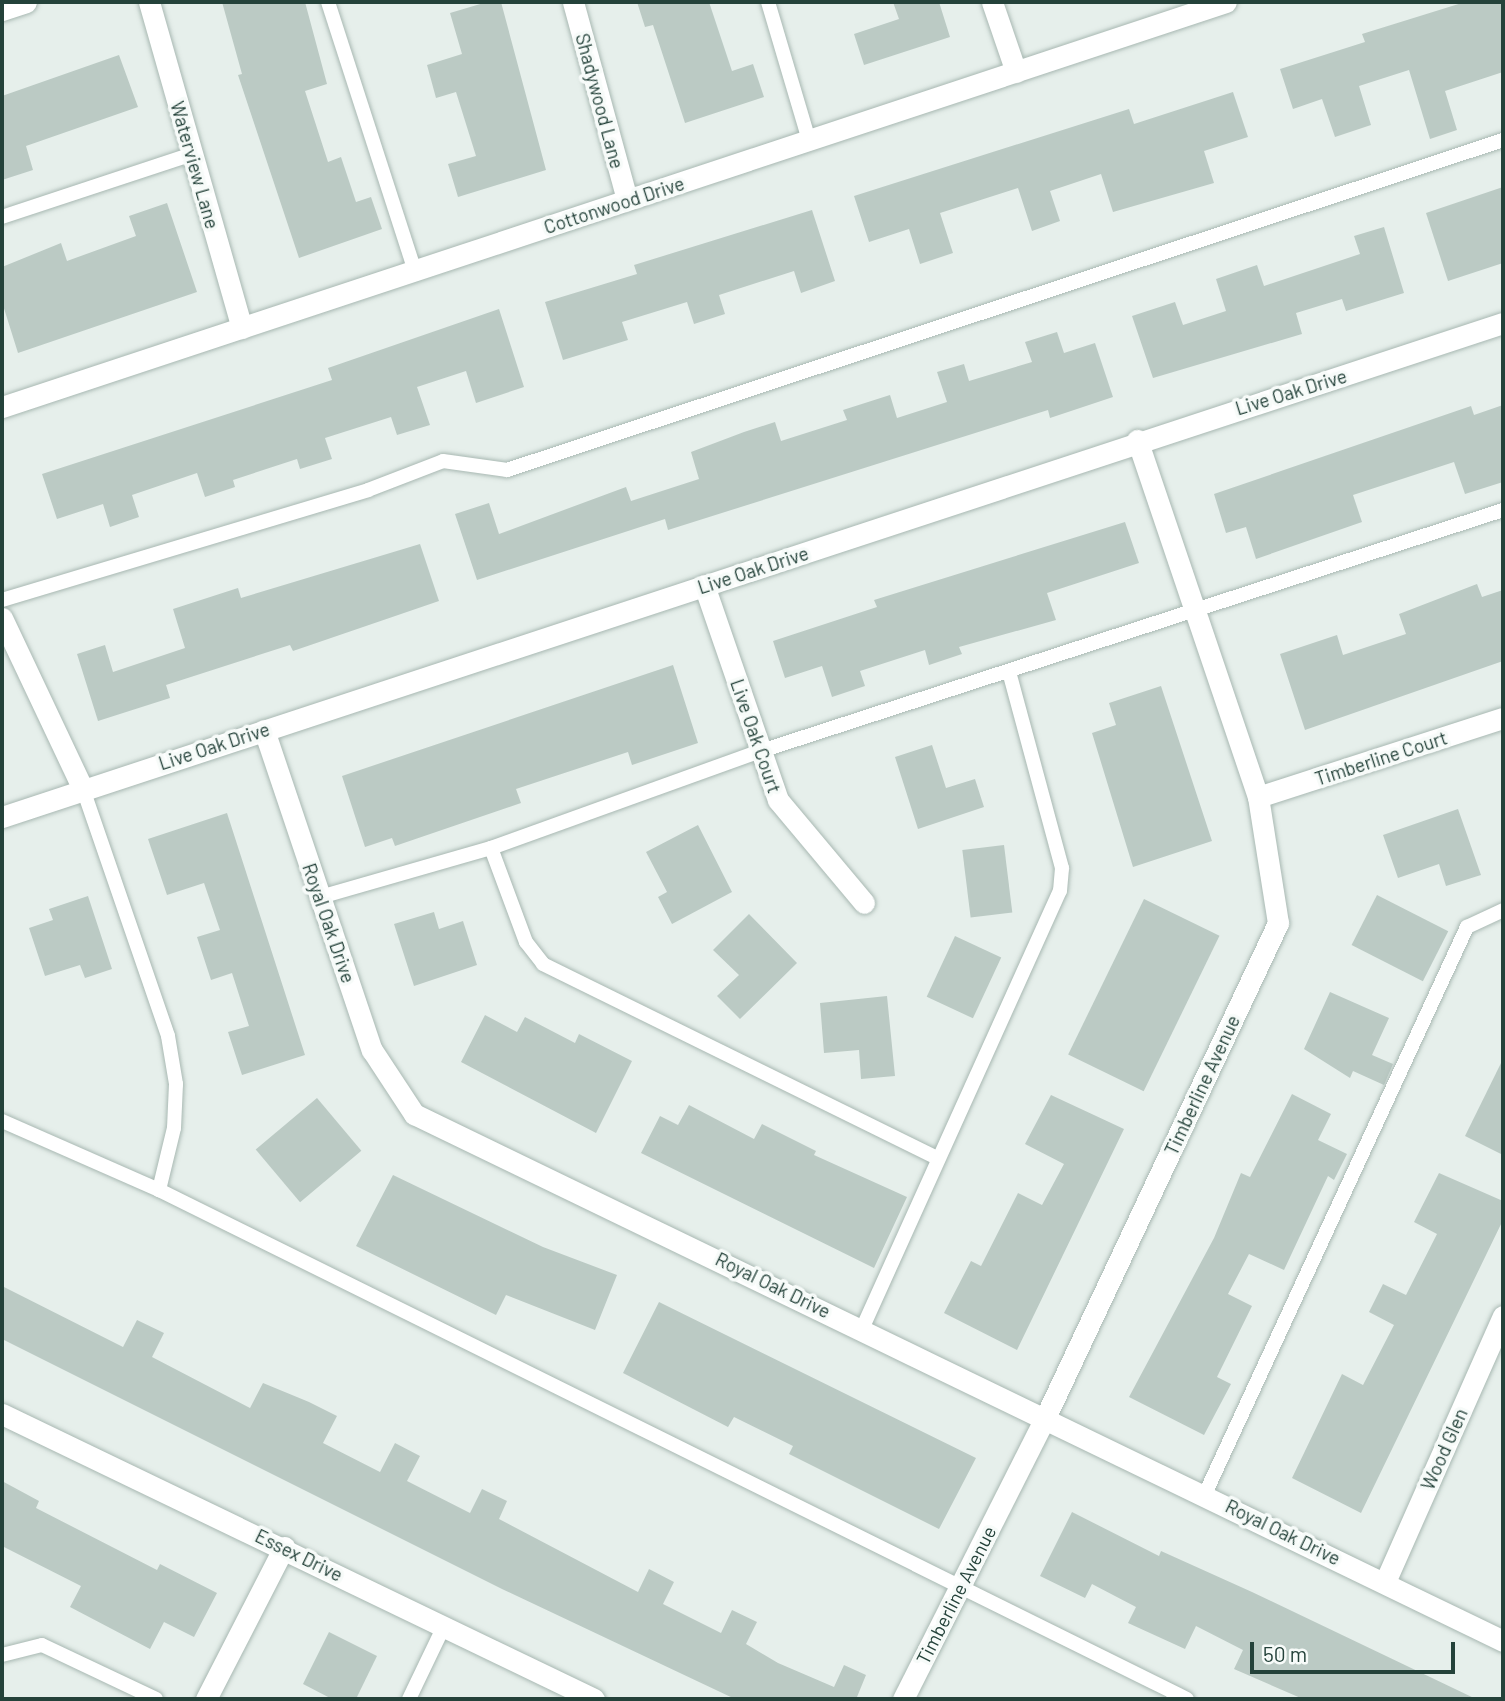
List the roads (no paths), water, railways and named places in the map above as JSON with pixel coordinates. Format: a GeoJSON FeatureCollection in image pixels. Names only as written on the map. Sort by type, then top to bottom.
{"type":"FeatureCollection","features":[{"type":"Feature","properties":{"kind":"street"},"geometry":{"type":"LineString","coordinates":[[2,10],[26,2]]}},
{"type":"Feature","properties":{"kind":"street","name":"Waterview Lane"},"geometry":{"type":"LineString","coordinates":[[149,2],[242,328]]}},
{"type":"Feature","properties":{"kind":"street","name":"Shadywood Lane"},"geometry":{"type":"LineString","coordinates":[[573,2],[627,200]]}},
{"type":"Feature","properties":{"kind":"street"},"geometry":{"type":"LineString","coordinates":[[992,2],[1016,72]]}},
{"type":"Feature","properties":{"kind":"street","name":"Cottonwood Drive"},"geometry":{"type":"LineString","coordinates":[[2,407],[1226,2]]}},
{"type":"Feature","properties":{"kind":"street","name":"Live Oak Drive"},"geometry":{"type":"LineString","coordinates":[[2,817],[1137,440],[1503,323]]}},
{"type":"Feature","properties":{"kind":"street","name":"Timberline Avenue"},"geometry":{"type":"LineString","coordinates":[[903,1699],[1046,1416],[1278,923],[1258,797],[1137,440]]}},
{"type":"Feature","properties":{"kind":"street","name":"Live Oak Court"},"geometry":{"type":"LineString","coordinates":[[704,585],[778,800],[864,903]]}},
{"type":"Feature","properties":{"kind":"street"},"geometry":{"type":"LineString","coordinates":[[2,618],[83,789]]}},
{"type":"Feature","properties":{"kind":"street","name":"Timberline Court"},"geometry":{"type":"LineString","coordinates":[[1258,797],[1503,718]]}},
{"type":"Feature","properties":{"kind":"street","name":"Royal Oak Drive"},"geometry":{"type":"LineString","coordinates":[[264,730],[372,1050],[414,1114],[1046,1416],[1503,1641]]}},
{"type":"Feature","properties":{"kind":"street","name":"Wood Glen"},"geometry":{"type":"LineString","coordinates":[[1385,1582],[1503,1316]]}},
{"type":"Feature","properties":{"kind":"street","name":"Essex Drive"},"geometry":{"type":"LineString","coordinates":[[2,1414],[284,1547],[594,1699]]}},
{"type":"Feature","properties":{"kind":"street"},"geometry":{"type":"LineString","coordinates":[[206,1699],[284,1547]]}},
{"type":"Feature","properties":{"kind":"lane"},"geometry":{"type":"LineString","coordinates":[[328,2],[415,271]]}},
{"type":"Feature","properties":{"kind":"lane"},"geometry":{"type":"LineString","coordinates":[[768,2],[809,140]]}},
{"type":"Feature","properties":{"kind":"lane"},"geometry":{"type":"LineString","coordinates":[[2,600],[368,490],[443,461],[507,470],[1503,140]]}},
{"type":"Feature","properties":{"kind":"lane"},"geometry":{"type":"LineString","coordinates":[[2,217],[192,154]]}},
{"type":"Feature","properties":{"kind":"lane"},"geometry":{"type":"LineString","coordinates":[[320,897],[491,848],[761,751],[1503,510]]}},
{"type":"Feature","properties":{"kind":"lane"},"geometry":{"type":"LineString","coordinates":[[862,1329],[1059,891],[1062,868],[1009,671]]}},
{"type":"Feature","properties":{"kind":"lane"},"geometry":{"type":"LineString","coordinates":[[83,789],[168,1036],[174,1117],[159,1190]]}},
{"type":"Feature","properties":{"kind":"lane"},"geometry":{"type":"LineString","coordinates":[[491,848],[526,942],[543,964],[937,1158]]}},
{"type":"Feature","properties":{"kind":"lane"},"geometry":{"type":"LineString","coordinates":[[1205,1494],[1467,927],[1503,910]]}},
{"type":"Feature","properties":{"kind":"lane"},"geometry":{"type":"LineString","coordinates":[[2,1121],[159,1190],[1187,1699]]}},
{"type":"Feature","properties":{"kind":"lane"},"geometry":{"type":"LineString","coordinates":[[409,1699],[444,1626]]}},
{"type":"Feature","properties":{"kind":"lane"},"geometry":{"type":"LineString","coordinates":[[2,1655],[42,1645],[156,1699]]}}]}
